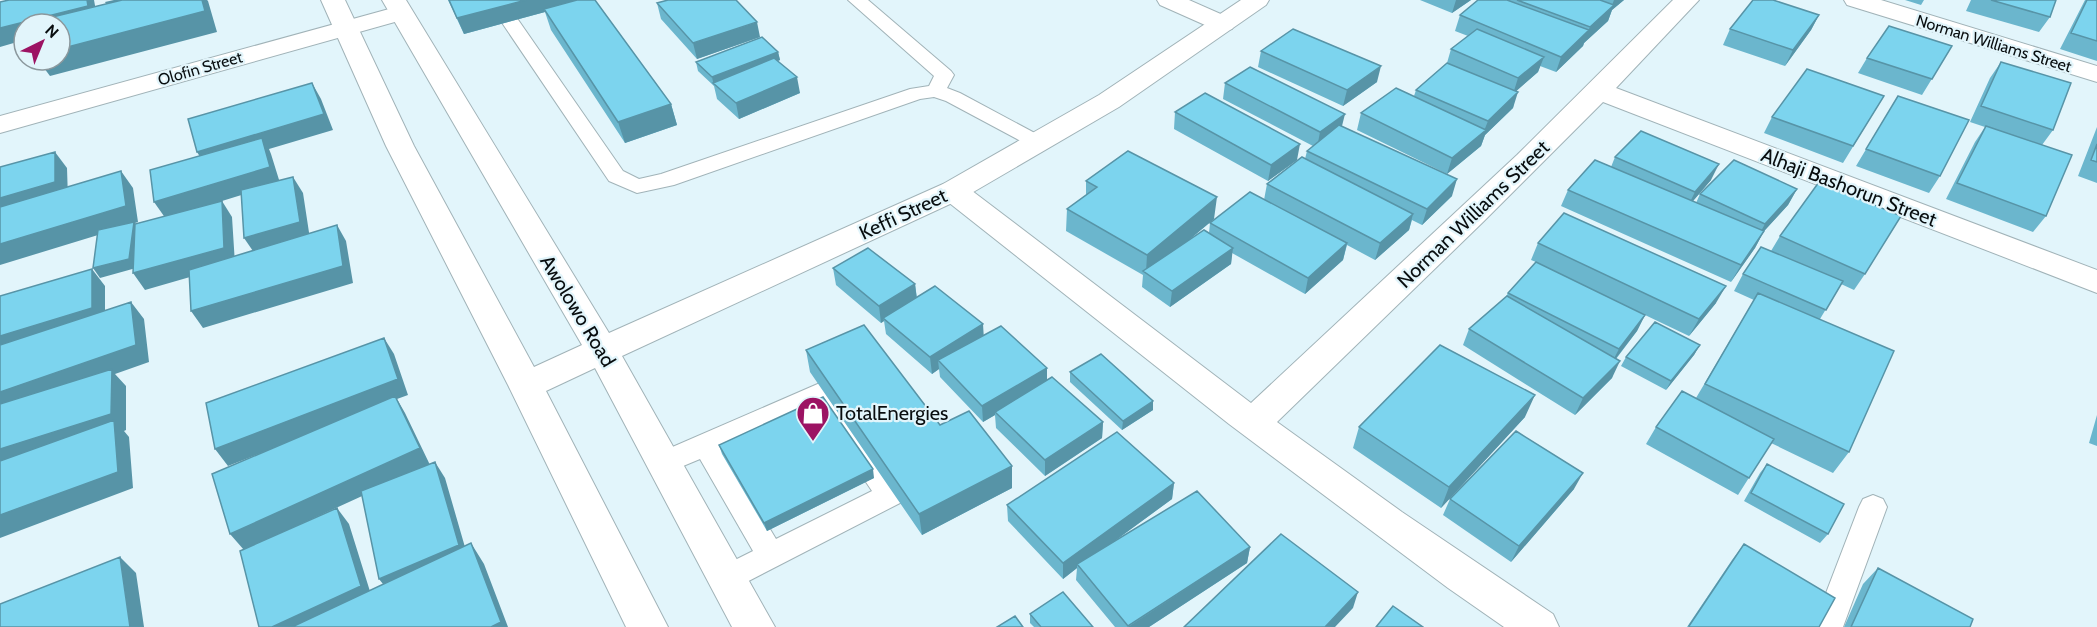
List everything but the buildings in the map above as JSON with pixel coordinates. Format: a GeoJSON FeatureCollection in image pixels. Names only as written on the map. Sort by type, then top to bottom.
{"type":"FeatureCollection","features":[{"type":"Feature","properties":{"kind":"main road"},"geometry":{"type":"LineString","coordinates":[[333,0],[400,147],[526,385],[647,627]]}},
{"type":"Feature","properties":{"kind":"main road"},"geometry":{"type":"LineString","coordinates":[[1169,0],[1223,24]]}},
{"type":"Feature","properties":{"kind":"main road","name":"Keffi Street"},"geometry":{"type":"LineString","coordinates":[[526,385],[953,191],[1109,101],[1257,0]]}},
{"type":"Feature","properties":{"kind":"main road","name":"Norman Williams Street"},"geometry":{"type":"LineString","coordinates":[[1253,423],[1376,308],[1600,91],[1687,0]]}},
{"type":"Feature","properties":{"kind":"main road","name":"Norman Williams Street"},"geometry":{"type":"LineString","coordinates":[[1856,0],[2097,74]]}},
{"type":"Feature","properties":{"kind":"main road","name":"Olofin Street"},"geometry":{"type":"LineString","coordinates":[[0,125],[345,27],[397,6]]}},
{"type":"Feature","properties":{"kind":"main road","name":"Awolowo Road"},"geometry":{"type":"LineString","coordinates":[[397,6],[602,350],[754,627]]}},
{"type":"Feature","properties":{"kind":"main road","name":"Alhaji Bashorun Street"},"geometry":{"type":"LineString","coordinates":[[1600,91],[2097,282]]}},
{"type":"Feature","properties":{"kind":"main road"},"geometry":{"type":"LineString","coordinates":[[953,191],[1253,423],[1479,588],[1538,627]]}},
{"type":"Feature","properties":{"kind":"lane"},"geometry":{"type":"LineString","coordinates":[[857,0],[944,75],[936,92]]}},
{"type":"Feature","properties":{"kind":"lane"},"geometry":{"type":"LineString","coordinates":[[499,4],[616,176],[637,186],[666,180],[917,93],[936,92],[953,97],[1037,142]]}},
{"type":"Feature","properties":{"kind":"lane"},"geometry":{"type":"LineString","coordinates":[[664,463],[820,393],[890,495],[727,578]]}},
{"type":"Feature","properties":{"kind":"lane"},"geometry":{"type":"LineString","coordinates":[[705,444],[732,480],[771,556]]}},
{"type":"Feature","properties":{"kind":"lane"},"geometry":{"type":"LineString","coordinates":[[1828,627],[1873,507]]}},
{"type":"Feature","properties":{"kind":"place","name":"TotalEnergies"},"geometry":{"type":"Point","coordinates":[813,442]}}]}
